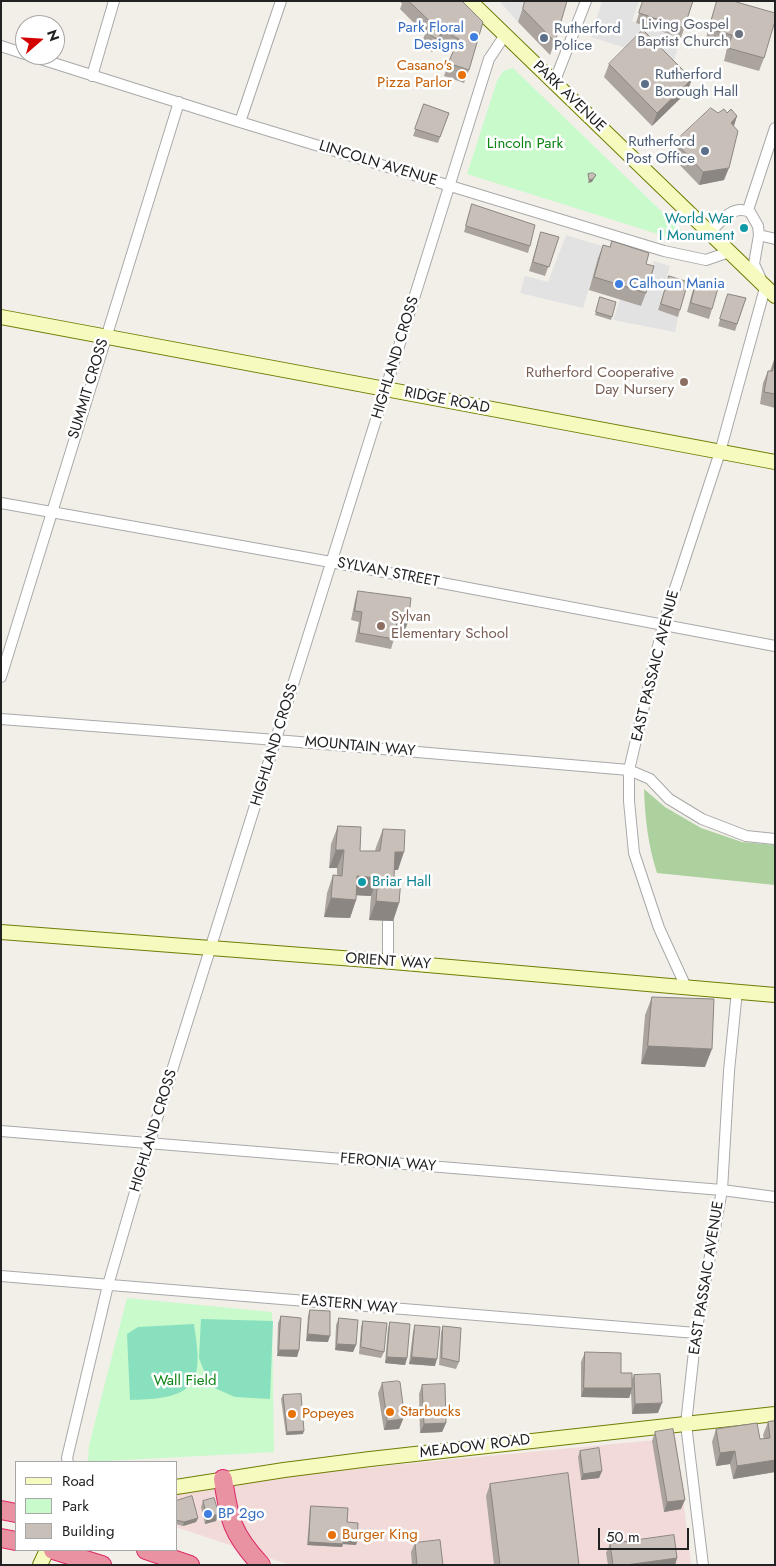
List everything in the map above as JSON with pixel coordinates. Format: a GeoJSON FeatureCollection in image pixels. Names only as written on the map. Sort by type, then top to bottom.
{"type":"FeatureCollection","features":[{"type":"Feature","properties":{"kind":"highway"},"geometry":{"type":"LineString","coordinates":[[223,1479],[228,1511],[234,1529],[242,1545],[261,1565]]}},
{"type":"Feature","properties":{"kind":"highway"},"geometry":{"type":"LineString","coordinates":[[1,1510],[15,1513]]}},
{"type":"Feature","properties":{"kind":"highway"},"geometry":{"type":"LineString","coordinates":[[1,1538],[15,1541]]}},
{"type":"Feature","properties":{"kind":"highway"},"geometry":{"type":"LineString","coordinates":[[51,1551],[71,1565]]}},
{"type":"Feature","properties":{"kind":"highway"},"geometry":{"type":"LineString","coordinates":[[53,1551],[102,1565]]}},
{"type":"Feature","properties":{"kind":"highway"},"geometry":{"type":"LineString","coordinates":[[149,1551],[190,1565]]}},
{"type":"Feature","properties":{"kind":"street"},"geometry":{"type":"LineString","coordinates":[[92,76],[114,1]]}},
{"type":"Feature","properties":{"kind":"street"},"geometry":{"type":"LineString","coordinates":[[240,122],[281,1]]}},
{"type":"Feature","properties":{"kind":"street","name":"PARK AVENUE"},"geometry":{"type":"LineString","coordinates":[[470,1],[770,292]]}},
{"type":"Feature","properties":{"kind":"street"},"geometry":{"type":"LineString","coordinates":[[554,83],[586,1]]}},
{"type":"Feature","properties":{"kind":"street","name":"HIGHLAND CROSS"},"geometry":{"type":"LineString","coordinates":[[68,1461],[108,1285],[149,1144],[212,948],[489,59],[505,35]]}},
{"type":"Feature","properties":{"kind":"street","name":"LINCOLN AVENUE"},"geometry":{"type":"LineString","coordinates":[[1,46],[15,50]]}},
{"type":"Feature","properties":{"kind":"street","name":"LINCOLN AVENUE"},"geometry":{"type":"LineString","coordinates":[[59,65],[664,251],[706,260],[729,252]]}},
{"type":"Feature","properties":{"kind":"street","name":"SUMMIT CROSS"},"geometry":{"type":"LineString","coordinates":[[1,677],[178,102]]}},
{"type":"Feature","properties":{"kind":"street"},"geometry":{"type":"LineString","coordinates":[[748,210],[775,128]]}},
{"type":"Feature","properties":{"kind":"street"},"geometry":{"type":"LineString","coordinates":[[710,233],[733,211],[739,209],[748,210],[758,226],[759,235],[754,264],[770,292]]}},
{"type":"Feature","properties":{"kind":"street"},"geometry":{"type":"LineString","coordinates":[[759,235],[775,240]]}},
{"type":"Feature","properties":{"kind":"street","name":"EAST PASSAIC AVENUE"},"geometry":{"type":"LineString","coordinates":[[686,987],[658,928],[634,853],[629,770],[663,625],[770,292]]}},
{"type":"Feature","properties":{"kind":"street","name":"RIDGE ROAD"},"geometry":{"type":"LineString","coordinates":[[1,317],[775,462]]}},
{"type":"Feature","properties":{"kind":"street","name":"SYLVAN STREET"},"geometry":{"type":"LineString","coordinates":[[1,503],[331,562],[775,646]]}},
{"type":"Feature","properties":{"kind":"street","name":"MOUNTAIN WAY"},"geometry":{"type":"LineString","coordinates":[[1,719],[629,770]]}},
{"type":"Feature","properties":{"kind":"street"},"geometry":{"type":"LineString","coordinates":[[629,770],[650,779],[670,799],[702,820],[746,836],[775,838]]}},
{"type":"Feature","properties":{"kind":"street"},"geometry":{"type":"LineString","coordinates":[[388,922],[388,962]]}},
{"type":"Feature","properties":{"kind":"street","name":"ORIENT WAY"},"geometry":{"type":"LineString","coordinates":[[1,932],[775,995]]}},
{"type":"Feature","properties":{"kind":"street","name":"EAST PASSAIC AVENUE"},"geometry":{"type":"LineString","coordinates":[[703,1565],[686,1424],[696,1333],[722,1190],[729,1071],[737,991]]}},
{"type":"Feature","properties":{"kind":"street","name":"FERONIA WAY"},"geometry":{"type":"LineString","coordinates":[[1,1131],[722,1190],[775,1197]]}},
{"type":"Feature","properties":{"kind":"street","name":"EASTERN WAY"},"geometry":{"type":"LineString","coordinates":[[1,1276],[696,1333]]}},
{"type":"Feature","properties":{"kind":"street","name":"MEADOW ROAD"},"geometry":{"type":"LineString","coordinates":[[178,1487],[370,1459],[775,1414]]}},
{"type":"Feature","properties":{"kind":"street"},"geometry":{"type":"LineString","coordinates":[[40,1565],[49,1551]]}},
{"type":"Feature","properties":{"kind":"shaded area"},"geometry":{"type":"Polygon","coordinates":[[[502,1],[525,1],[518,22],[501,3],[502,1]]]}},
{"type":"Feature","properties":{"kind":"shaded area"},"geometry":{"type":"Polygon","coordinates":[[[602,1],[639,1],[632,21],[681,38],[674,60],[647,51],[632,50],[591,37],[602,1]]]}},
{"type":"Feature","properties":{"kind":"shaded area"},"geometry":{"type":"Polygon","coordinates":[[[566,235],[602,246],[583,308],[520,293],[525,276],[548,282],[566,235]]]}},
{"type":"Feature","properties":{"kind":"shaded area"},"geometry":{"type":"Polygon","coordinates":[[[654,261],[670,266],[658,310],[678,317],[675,332],[613,320],[620,299],[641,305],[654,261]]]}},
{"type":"Feature","properties":{"kind":"shaded area"},"geometry":{"type":"Polygon","coordinates":[[[676,1438],[691,1565],[290,1565],[178,1528],[178,1493],[259,1478],[676,1438]]]}},
{"type":"Feature","properties":{"kind":"green space","name":"Lincoln Park"},"geometry":{"type":"Polygon","coordinates":[[[513,68],[683,232],[685,236],[683,240],[680,241],[467,174],[497,81],[503,71],[513,68]]]}},
{"type":"Feature","properties":{"kind":"green space"},"geometry":{"type":"Polygon","coordinates":[[[644,789],[665,807],[701,828],[742,842],[775,845],[775,885],[657,873],[651,852],[644,789]]]}},
{"type":"Feature","properties":{"kind":"green space","name":"Wall Field"},"geometry":{"type":"Polygon","coordinates":[[[127,1298],[272,1312],[274,1452],[88,1461],[89,1445],[127,1298]]]}},
{"type":"Feature","properties":{"kind":"green space"},"geometry":{"type":"Polygon","coordinates":[[[201,1319],[273,1321],[270,1399],[235,1397],[210,1386],[199,1358],[201,1319]]]}},
{"type":"Feature","properties":{"kind":"green space"},"geometry":{"type":"Polygon","coordinates":[[[194,1324],[197,1366],[194,1379],[189,1386],[174,1395],[130,1400],[127,1334],[138,1327],[194,1324]]]}},
{"type":"Feature","properties":{"kind":"building"},"geometry":{"type":"Polygon","coordinates":[[[409,1],[462,1],[483,22],[469,70],[448,63],[459,39],[443,31],[437,39],[425,32],[430,22],[409,1]]]}},
{"type":"Feature","properties":{"kind":"building","name":"Rutherford Police"},"geometry":{"type":"Polygon","coordinates":[[[525,1],[567,1],[555,42],[523,9],[525,1]]]}},
{"type":"Feature","properties":{"kind":"building"},"geometry":{"type":"Polygon","coordinates":[[[643,1],[693,1],[684,28],[639,13],[643,1]]]}},
{"type":"Feature","properties":{"kind":"building","name":"Living Gospel Baptist Church"},"geometry":{"type":"Polygon","coordinates":[[[717,1],[733,1],[775,13],[775,21],[764,58],[728,48],[732,35],[709,29],[717,1]]]}},
{"type":"Feature","properties":{"kind":"building","name":"Rutherford Borough Hall"},"geometry":{"type":"Polygon","coordinates":[[[643,30],[692,79],[657,113],[609,64],[643,30]]]}},
{"type":"Feature","properties":{"kind":"building"},"geometry":{"type":"Polygon","coordinates":[[[424,104],[449,113],[440,137],[415,129],[424,104]]]}},
{"type":"Feature","properties":{"kind":"building","name":"Rutherford Post Office"},"geometry":{"type":"Polygon","coordinates":[[[711,108],[718,113],[724,109],[727,113],[731,109],[737,116],[731,123],[738,131],[729,168],[703,172],[679,146],[684,141],[681,136],[711,108]]]}},
{"type":"Feature","properties":{"kind":"building"},"geometry":{"type":"Polygon","coordinates":[[[593,173],[596,175],[593,179],[589,180],[588,174],[593,173]]]}},
{"type":"Feature","properties":{"kind":"building"},"geometry":{"type":"Polygon","coordinates":[[[472,204],[535,225],[530,246],[466,226],[472,204]]]}},
{"type":"Feature","properties":{"kind":"building"},"geometry":{"type":"Polygon","coordinates":[[[541,232],[559,237],[549,267],[533,262],[541,232]]]}},
{"type":"Feature","properties":{"kind":"building","name":"Calhoun Mania"},"geometry":{"type":"Polygon","coordinates":[[[612,241],[649,253],[646,264],[654,266],[646,293],[594,277],[603,245],[610,247],[612,241]]]}},
{"type":"Feature","properties":{"kind":"building"},"geometry":{"type":"Polygon","coordinates":[[[669,276],[688,282],[680,310],[661,304],[669,276]]]}},
{"type":"Feature","properties":{"kind":"building"},"geometry":{"type":"Polygon","coordinates":[[[696,283],[718,288],[712,309],[691,303],[696,283]]]}},
{"type":"Feature","properties":{"kind":"building"},"geometry":{"type":"Polygon","coordinates":[[[728,294],[746,298],[737,324],[720,319],[728,294]]]}},
{"type":"Feature","properties":{"kind":"building"},"geometry":{"type":"Polygon","coordinates":[[[600,297],[616,302],[612,317],[596,312],[600,297]]]}},
{"type":"Feature","properties":{"kind":"building"},"geometry":{"type":"Polygon","coordinates":[[[775,359],[775,394],[764,392],[768,371],[772,371],[775,359]]]}},
{"type":"Feature","properties":{"kind":"building","name":"Sylvan Elementary School"},"geometry":{"type":"Polygon","coordinates":[[[358,591],[411,598],[408,622],[397,621],[394,639],[359,633],[362,612],[355,611],[358,591]]]}},
{"type":"Feature","properties":{"kind":"building"},"geometry":{"type":"Polygon","coordinates":[[[338,826],[361,827],[360,851],[380,851],[383,829],[405,830],[404,852],[395,852],[394,878],[401,879],[399,903],[376,901],[378,878],[357,876],[356,900],[331,898],[333,875],[342,876],[344,850],[336,850],[338,826]]]}},
{"type":"Feature","properties":{"kind":"building"},"geometry":{"type":"Polygon","coordinates":[[[652,997],[714,999],[712,1049],[648,1046],[652,997]]]}},
{"type":"Feature","properties":{"kind":"building"},"geometry":{"type":"Polygon","coordinates":[[[310,1310],[330,1311],[330,1336],[308,1334],[310,1310]]]}},
{"type":"Feature","properties":{"kind":"building"},"geometry":{"type":"Polygon","coordinates":[[[281,1316],[301,1318],[299,1350],[279,1350],[281,1316]]]}},
{"type":"Feature","properties":{"kind":"building"},"geometry":{"type":"Polygon","coordinates":[[[339,1318],[358,1320],[356,1345],[337,1344],[339,1318]]]}},
{"type":"Feature","properties":{"kind":"building"},"geometry":{"type":"Polygon","coordinates":[[[363,1321],[387,1323],[384,1352],[361,1347],[363,1321]]]}},
{"type":"Feature","properties":{"kind":"building"},"geometry":{"type":"Polygon","coordinates":[[[390,1322],[410,1324],[407,1358],[387,1357],[390,1322]]]}},
{"type":"Feature","properties":{"kind":"building"},"geometry":{"type":"Polygon","coordinates":[[[415,1325],[440,1327],[437,1359],[412,1357],[415,1325]]]}},
{"type":"Feature","properties":{"kind":"building"},"geometry":{"type":"Polygon","coordinates":[[[443,1326],[461,1328],[459,1362],[442,1358],[443,1326]]]}},
{"type":"Feature","properties":{"kind":"building"},"geometry":{"type":"Polygon","coordinates":[[[585,1352],[621,1353],[621,1373],[632,1373],[632,1388],[584,1388],[585,1352]]]}},
{"type":"Feature","properties":{"kind":"building"},"geometry":{"type":"Polygon","coordinates":[[[660,1374],[662,1403],[635,1404],[634,1375],[660,1374]]]}},
{"type":"Feature","properties":{"kind":"building"},"geometry":{"type":"Polygon","coordinates":[[[400,1382],[403,1419],[387,1421],[382,1383],[400,1382]]]}},
{"type":"Feature","properties":{"kind":"building"},"geometry":{"type":"Polygon","coordinates":[[[445,1384],[446,1423],[424,1424],[422,1385],[445,1384]]]}},
{"type":"Feature","properties":{"kind":"building","name":"Popeyes"},"geometry":{"type":"Polygon","coordinates":[[[301,1394],[304,1431],[287,1432],[283,1395],[301,1394]]]}},
{"type":"Feature","properties":{"kind":"building"},"geometry":{"type":"Polygon","coordinates":[[[775,1421],[775,1460],[737,1466],[735,1451],[720,1453],[716,1429],[757,1423],[760,1439],[770,1438],[768,1422],[775,1421]]]}},
{"type":"Feature","properties":{"kind":"building"},"geometry":{"type":"Polygon","coordinates":[[[673,1429],[685,1500],[667,1502],[655,1432],[673,1429]]]}},
{"type":"Feature","properties":{"kind":"building"},"geometry":{"type":"Polygon","coordinates":[[[599,1448],[602,1471],[583,1474],[580,1451],[599,1448]]]}},
{"type":"Feature","properties":{"kind":"building"},"geometry":{"type":"Polygon","coordinates":[[[568,1473],[579,1565],[500,1565],[490,1484],[568,1473]]]}},
{"type":"Feature","properties":{"kind":"building"},"geometry":{"type":"Polygon","coordinates":[[[192,1496],[198,1518],[184,1522],[178,1520],[178,1500],[192,1496]]]}},
{"type":"Feature","properties":{"kind":"building"},"geometry":{"type":"Polygon","coordinates":[[[214,1498],[219,1514],[207,1517],[203,1501],[214,1498]]]}},
{"type":"Feature","properties":{"kind":"building","name":"Burger King"},"geometry":{"type":"Polygon","coordinates":[[[311,1506],[348,1508],[347,1522],[358,1523],[357,1542],[343,1541],[343,1544],[309,1542],[311,1506]]]}},
{"type":"Feature","properties":{"kind":"building"},"geometry":{"type":"Polygon","coordinates":[[[674,1535],[677,1558],[613,1565],[610,1544],[674,1535]]]}},
{"type":"Feature","properties":{"kind":"building"},"geometry":{"type":"Polygon","coordinates":[[[440,1540],[443,1565],[417,1565],[415,1543],[440,1540]]]}},
{"type":"Feature","properties":{"kind":"place","name":"Living Gospel Baptist Church"},"geometry":{"type":"Point","coordinates":[739,34]}},
{"type":"Feature","properties":{"kind":"place","name":"Park Floral Designs"},"geometry":{"type":"Point","coordinates":[474,37]}},
{"type":"Feature","properties":{"kind":"place","name":"Rutherford Police"},"geometry":{"type":"Point","coordinates":[544,38]}},
{"type":"Feature","properties":{"kind":"place","name":"Casano's Pizza Parlor"},"geometry":{"type":"Point","coordinates":[462,75]}},
{"type":"Feature","properties":{"kind":"place","name":"Rutherford Borough Hall"},"geometry":{"type":"Point","coordinates":[645,84]}},
{"type":"Feature","properties":{"kind":"place","name":"Rutherford Post Office"},"geometry":{"type":"Point","coordinates":[705,151]}},
{"type":"Feature","properties":{"kind":"place","name":"World War I Monument"},"geometry":{"type":"Point","coordinates":[744,228]}},
{"type":"Feature","properties":{"kind":"place","name":"Calhoun Mania"},"geometry":{"type":"Point","coordinates":[619,284]}},
{"type":"Feature","properties":{"kind":"place","name":"Rutherford Cooperative Day Nursery"},"geometry":{"type":"Point","coordinates":[684,382]}},
{"type":"Feature","properties":{"kind":"place","name":"Sylvan Elementary School"},"geometry":{"type":"Point","coordinates":[381,626]}},
{"type":"Feature","properties":{"kind":"place","name":"Briar Hall"},"geometry":{"type":"Point","coordinates":[362,882]}},
{"type":"Feature","properties":{"kind":"place","name":"Starbucks"},"geometry":{"type":"Point","coordinates":[390,1412]}},
{"type":"Feature","properties":{"kind":"place","name":"Popeyes"},"geometry":{"type":"Point","coordinates":[292,1414]}},
{"type":"Feature","properties":{"kind":"place","name":"BP 2go"},"geometry":{"type":"Point","coordinates":[208,1514]}},
{"type":"Feature","properties":{"kind":"place","name":"Burger King"},"geometry":{"type":"Point","coordinates":[332,1535]}}]}
